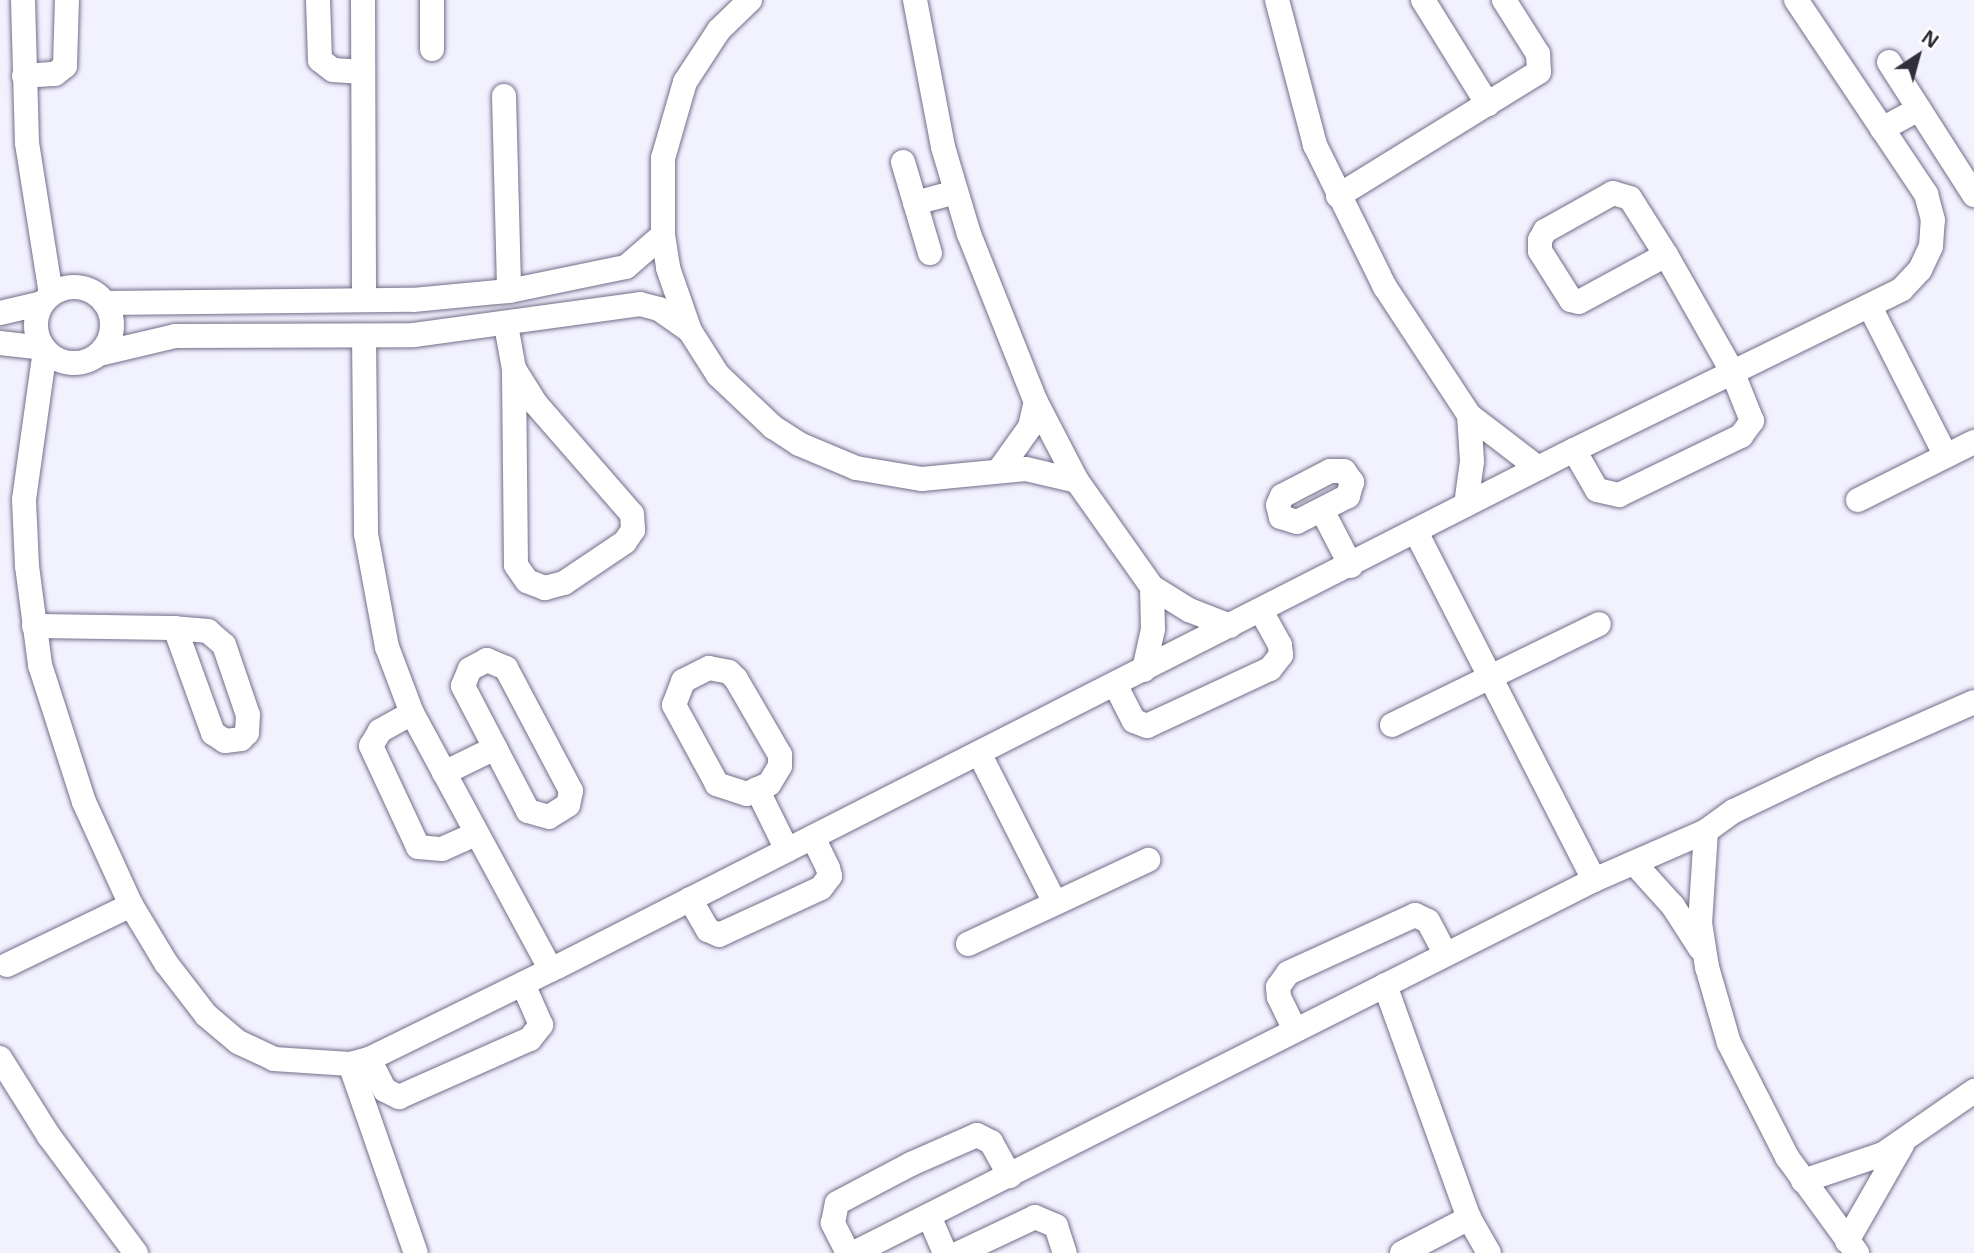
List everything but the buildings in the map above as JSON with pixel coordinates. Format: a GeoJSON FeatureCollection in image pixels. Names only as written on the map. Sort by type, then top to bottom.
{"type":"FeatureCollection","features":[{"type":"Feature","properties":{"kind":"street"},"geometry":{"type":"LineString","coordinates":[[23,0],[23,76],[35,208],[47,298],[36,326],[44,349],[24,500],[34,626],[62,745],[131,905],[166,963],[206,1015],[238,1042],[274,1059],[360,1062],[551,970],[1262,612],[1538,468],[1902,289],[1920,270],[1931,246],[1933,220],[1926,194],[1796,0]]}},
{"type":"Feature","properties":{"kind":"street"},"geometry":{"type":"LineString","coordinates":[[23,76],[55,74],[65,66],[67,0]]}},
{"type":"Feature","properties":{"kind":"street"},"geometry":{"type":"LineString","coordinates":[[318,0],[320,60],[333,71],[363,72]]}},
{"type":"Feature","properties":{"kind":"street"},"geometry":{"type":"LineString","coordinates":[[363,0],[365,300]]}},
{"type":"Feature","properties":{"kind":"street"},"geometry":{"type":"LineString","coordinates":[[432,0],[432,49]]}},
{"type":"Feature","properties":{"kind":"street"},"geometry":{"type":"LineString","coordinates":[[750,0],[701,55],[671,119],[663,158],[663,235],[677,300],[690,331],[718,375],[743,403],[799,444],[827,457],[888,476],[922,479],[1026,468],[1077,481]]}},
{"type":"Feature","properties":{"kind":"street"},"geometry":{"type":"LineString","coordinates":[[915,0],[926,72],[956,192],[1000,319],[1036,402],[1077,481],[1152,587],[1189,610],[1230,626]]}},
{"type":"Feature","properties":{"kind":"street"},"geometry":{"type":"LineString","coordinates":[[1277,0],[1298,93],[1338,196],[1385,287],[1469,415],[1502,445],[1538,468]]}},
{"type":"Feature","properties":{"kind":"street"},"geometry":{"type":"LineString","coordinates":[[1423,0],[1488,105]]}},
{"type":"Feature","properties":{"kind":"street"},"geometry":{"type":"LineString","coordinates":[[1338,196],[1532,78],[1541,63],[1504,0]]}},
{"type":"Feature","properties":{"kind":"street"},"geometry":{"type":"LineString","coordinates":[[1889,62],[1974,195]]}},
{"type":"Feature","properties":{"kind":"street"},"geometry":{"type":"LineString","coordinates":[[504,96],[509,291]]}},
{"type":"Feature","properties":{"kind":"street"},"geometry":{"type":"LineString","coordinates":[[1882,129],[1919,109]]}},
{"type":"Feature","properties":{"kind":"street"},"geometry":{"type":"LineString","coordinates":[[903,162],[930,253]]}},
{"type":"Feature","properties":{"kind":"street"},"geometry":{"type":"LineString","coordinates":[[915,203],[956,192]]}},
{"type":"Feature","properties":{"kind":"street"},"geometry":{"type":"LineString","coordinates":[[1574,450],[1597,491],[1611,497],[1741,436],[1752,421],[1732,371],[1667,255],[1623,192],[1612,193],[1545,231],[1540,240],[1541,251],[1564,290],[1571,300],[1579,302],[1667,255]]}},
{"type":"Feature","properties":{"kind":"street"},"geometry":{"type":"LineString","coordinates":[[105,303],[365,300],[509,291],[626,267],[663,235]]}},
{"type":"Feature","properties":{"kind":"street"},"geometry":{"type":"LineString","coordinates":[[0,313],[47,298],[62,288],[86,289],[105,303],[113,324],[99,354]]}},
{"type":"Feature","properties":{"kind":"street"},"geometry":{"type":"LineString","coordinates":[[0,343],[44,349],[65,362],[89,360],[99,354],[176,336],[364,337],[506,325],[640,304],[659,309],[690,331]]}},
{"type":"Feature","properties":{"kind":"street"},"geometry":{"type":"LineString","coordinates":[[1870,307],[1946,456]]}},
{"type":"Feature","properties":{"kind":"street"},"geometry":{"type":"LineString","coordinates":[[506,325],[514,369],[516,565],[527,581],[545,588],[564,583],[625,542],[633,530],[632,513],[536,404],[514,369]]}},
{"type":"Feature","properties":{"kind":"street"},"geometry":{"type":"LineString","coordinates":[[364,337],[368,559],[387,647],[412,713],[475,834],[551,970]]}},
{"type":"Feature","properties":{"kind":"street"},"geometry":{"type":"LineString","coordinates":[[1000,469],[1030,427],[1036,402]]}},
{"type":"Feature","properties":{"kind":"street"},"geometry":{"type":"LineString","coordinates":[[1466,505],[1472,461],[1469,415]]}},
{"type":"Feature","properties":{"kind":"street"},"geometry":{"type":"LineString","coordinates":[[1858,500],[1974,442]]}},
{"type":"Feature","properties":{"kind":"street"},"geometry":{"type":"LineString","coordinates":[[1322,510],[1351,566]]}},
{"type":"Feature","properties":{"kind":"street"},"geometry":{"type":"LineString","coordinates":[[1416,532],[1594,880]]}},
{"type":"Feature","properties":{"kind":"street"},"geometry":{"type":"LineString","coordinates":[[1144,670],[1153,629],[1152,587]]}},
{"type":"Feature","properties":{"kind":"street"},"geometry":{"type":"LineString","coordinates":[[1116,686],[1134,721],[1147,726],[1270,669],[1281,655],[1280,645],[1262,612]]}},
{"type":"Feature","properties":{"kind":"street"},"geometry":{"type":"LineString","coordinates":[[1392,725],[1599,624]]}},
{"type":"Feature","properties":{"kind":"street"},"geometry":{"type":"LineString","coordinates":[[34,626],[175,628]]}},
{"type":"Feature","properties":{"kind":"street"},"geometry":{"type":"LineString","coordinates":[[487,660],[506,668],[571,791],[568,805],[549,817],[528,811],[495,748],[463,686],[470,669],[487,660]]}},
{"type":"Feature","properties":{"kind":"street"},"geometry":{"type":"LineString","coordinates":[[709,668],[729,672],[736,679],[780,755],[775,776],[758,789],[737,794],[717,784],[674,705],[683,681],[709,668]]}},
{"type":"Feature","properties":{"kind":"street"},"geometry":{"type":"LineString","coordinates":[[855,1253],[1445,953],[1594,880],[1706,831],[1734,811],[1809,775],[1974,702]]}},
{"type":"Feature","properties":{"kind":"street"},"geometry":{"type":"LineString","coordinates":[[412,713],[380,731],[371,746],[418,847],[442,849],[475,834]]}},
{"type":"Feature","properties":{"kind":"street"},"geometry":{"type":"LineString","coordinates":[[444,773],[495,748]]}},
{"type":"Feature","properties":{"kind":"street"},"geometry":{"type":"LineString","coordinates":[[979,753],[1055,904]]}},
{"type":"Feature","properties":{"kind":"street"},"geometry":{"type":"LineString","coordinates":[[758,789],[787,850]]}},
{"type":"Feature","properties":{"kind":"street"},"geometry":{"type":"LineString","coordinates":[[1706,831],[1699,891],[1704,955],[1743,1077],[1803,1181],[1852,1247],[1904,1142]]}},
{"type":"Feature","properties":{"kind":"street"},"geometry":{"type":"LineString","coordinates":[[690,899],[708,930],[719,936],[821,887],[830,876],[813,837]]}},
{"type":"Feature","properties":{"kind":"street"},"geometry":{"type":"LineString","coordinates":[[968,944],[1148,860]]}},
{"type":"Feature","properties":{"kind":"street"},"geometry":{"type":"LineString","coordinates":[[1635,864],[1673,906],[1704,955]]}},
{"type":"Feature","properties":{"kind":"street"},"geometry":{"type":"LineString","coordinates":[[7,965],[131,905]]}},
{"type":"Feature","properties":{"kind":"street"},"geometry":{"type":"LineString","coordinates":[[1295,1030],[1278,987],[1288,973],[1415,915],[1428,921],[1445,953]]}},
{"type":"Feature","properties":{"kind":"street"},"geometry":{"type":"LineString","coordinates":[[360,1062],[385,1090],[399,1097],[530,1039],[541,1025],[523,984]]}},
{"type":"Feature","properties":{"kind":"street"},"geometry":{"type":"LineString","coordinates":[[1385,985],[1469,1218],[1489,1253]]}},
{"type":"Feature","properties":{"kind":"street"},"geometry":{"type":"LineString","coordinates":[[0,1058],[49,1136],[136,1253]]}},
{"type":"Feature","properties":{"kind":"street"},"geometry":{"type":"LineString","coordinates":[[360,1062],[416,1253]]}},
{"type":"Feature","properties":{"kind":"street"},"geometry":{"type":"LineString","coordinates":[[1803,1181],[1860,1163],[1904,1142],[1974,1091]]}},
{"type":"Feature","properties":{"kind":"street"},"geometry":{"type":"LineString","coordinates":[[848,1253],[832,1212],[843,1197],[957,1142],[977,1135],[991,1142],[1010,1176]]}},
{"type":"Feature","properties":{"kind":"street"},"geometry":{"type":"LineString","coordinates":[[929,1216],[945,1253]]}},
{"type":"Feature","properties":{"kind":"street"},"geometry":{"type":"LineString","coordinates":[[959,1253],[1043,1217],[1056,1226],[1065,1253]]}},
{"type":"Feature","properties":{"kind":"street"},"geometry":{"type":"LineString","coordinates":[[1402,1253],[1469,1218]]}}]}
